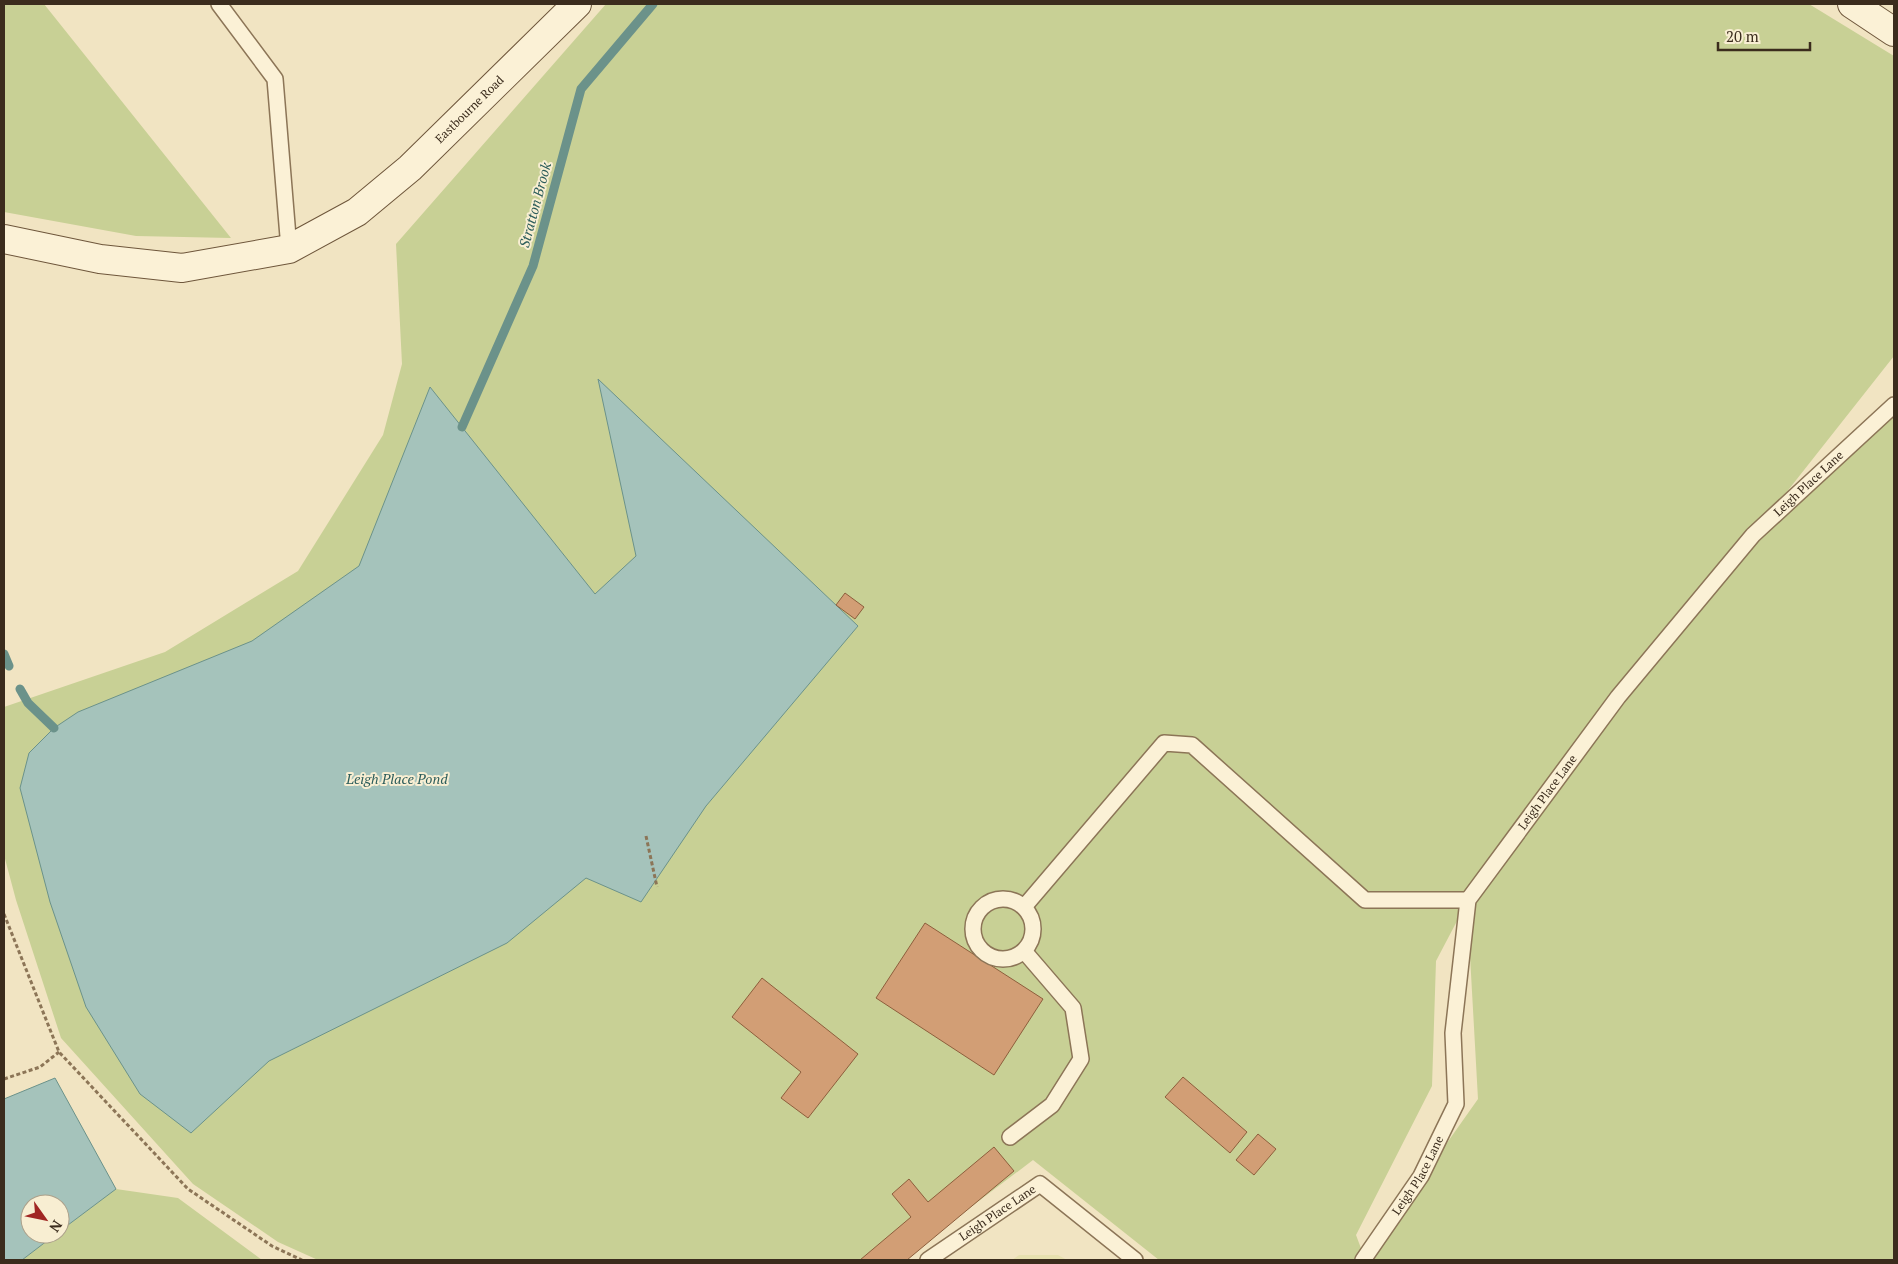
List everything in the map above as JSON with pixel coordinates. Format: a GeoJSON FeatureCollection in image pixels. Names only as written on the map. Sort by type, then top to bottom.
{"type":"FeatureCollection","features":[{"type":"Feature","properties":{"kind":"main road","name":"Eastbourne Road"},"geometry":{"type":"LineString","coordinates":[[4,239],[100,259],[182,268],[289,249],[357,212],[410,168],[577,4]]}},
{"type":"Feature","properties":{"kind":"main road"},"geometry":{"type":"LineString","coordinates":[[1852,4],[1894,32]]}},
{"type":"Feature","properties":{"kind":"lane"},"geometry":{"type":"LineString","coordinates":[[219,4],[275,79],[289,249]]}},
{"type":"Feature","properties":{"kind":"lane","name":"Leigh Place Lane"},"geometry":{"type":"LineString","coordinates":[[1363,1260],[1421,1176],[1456,1104],[1453,1033],[1468,900],[1618,697],[1753,535],[1894,405]]}},
{"type":"Feature","properties":{"kind":"lane"},"geometry":{"type":"LineString","coordinates":[[1024,907],[1164,743],[1192,745],[1365,900],[1468,900]]}},
{"type":"Feature","properties":{"kind":"lane"},"geometry":{"type":"LineString","coordinates":[[1008,898],[1024,907],[1031,916],[1033,926],[1032,936],[1024,950],[1015,956],[1005,959],[994,958],[986,954],[978,946],[974,937],[973,924],[976,914],[983,906],[992,900],[1008,898]]}},
{"type":"Feature","properties":{"kind":"lane"},"geometry":{"type":"LineString","coordinates":[[1010,1137],[1052,1105],[1081,1059],[1073,1008],[1024,950]]}},
{"type":"Feature","properties":{"kind":"lane","name":"Leigh Place Lane"},"geometry":{"type":"LineString","coordinates":[[928,1260],[1040,1184],[1135,1260]]}},
{"type":"Feature","properties":{"kind":"path"},"geometry":{"type":"LineString","coordinates":[[646,836],[657,887]]}},
{"type":"Feature","properties":{"kind":"path"},"geometry":{"type":"LineString","coordinates":[[4,914],[59,1052],[188,1189],[272,1246],[302,1260]]}},
{"type":"Feature","properties":{"kind":"path"},"geometry":{"type":"LineString","coordinates":[[4,1079],[40,1067],[59,1052]]}},
{"type":"Feature","properties":{"kind":"shaded area"},"geometry":{"type":"Polygon","coordinates":[[[1019,1255],[1058,1255],[1067,1260],[1012,1260],[1019,1255]]]}},
{"type":"Feature","properties":{"kind":"green space"},"geometry":{"type":"Polygon","coordinates":[[[4,4],[44,4],[231,238],[136,236],[4,212],[4,4]]]}},
{"type":"Feature","properties":{"kind":"green space"},"geometry":{"type":"Polygon","coordinates":[[[606,4],[1809,4],[1894,56],[1894,356],[1755,532],[1894,416],[1894,1260],[1159,1260],[1033,1160],[901,1260],[318,1260],[278,1242],[193,1184],[61,1038],[16,900],[4,855],[4,707],[165,652],[298,571],[383,435],[402,364],[396,244],[606,4]],[[1467,902],[1436,961],[1432,1086],[1356,1235],[1365,1259],[1478,1099],[1467,902]]]}},
{"type":"Feature","properties":{"kind":"green space"},"geometry":{"type":"Polygon","coordinates":[[[116,1189],[178,1198],[262,1260],[22,1260],[43,1244],[70,1244],[70,1224],[116,1189]]]}},
{"type":"Feature","properties":{"kind":"water","name":"Leigh Place Pond"},"geometry":{"type":"Polygon","coordinates":[[[598,379],[858,626],[706,806],[641,902],[586,878],[507,943],[269,1061],[191,1133],[140,1094],[86,1007],[50,902],[20,788],[29,753],[54,728],[78,712],[252,641],[359,566],[430,387],[595,594],[636,556],[598,379]]]}},
{"type":"Feature","properties":{"kind":"water"},"geometry":{"type":"Polygon","coordinates":[[[55,1078],[116,1189],[70,1224],[70,1194],[20,1194],[20,1244],[43,1244],[22,1260],[4,1260],[4,1099],[55,1078]]]}},
{"type":"Feature","properties":{"kind":"building"},"geometry":{"type":"Polygon","coordinates":[[[845,593],[864,607],[855,619],[836,605],[845,593]]]}},
{"type":"Feature","properties":{"kind":"building"},"geometry":{"type":"Polygon","coordinates":[[[925,923],[1043,999],[994,1075],[876,998],[925,923]]]}},
{"type":"Feature","properties":{"kind":"building"},"geometry":{"type":"Polygon","coordinates":[[[762,978],[858,1054],[808,1118],[781,1098],[801,1072],[732,1017],[762,978]]]}},
{"type":"Feature","properties":{"kind":"building"},"geometry":{"type":"Polygon","coordinates":[[[1183,1077],[1247,1132],[1230,1153],[1165,1097],[1183,1077]]]}},
{"type":"Feature","properties":{"kind":"building"},"geometry":{"type":"Polygon","coordinates":[[[1258,1134],[1276,1149],[1254,1175],[1236,1160],[1258,1134]]]}},
{"type":"Feature","properties":{"kind":"building"},"geometry":{"type":"Polygon","coordinates":[[[994,1147],[1014,1171],[907,1260],[860,1260],[911,1217],[892,1194],[909,1179],[928,1202],[994,1147]]]}},
{"type":"Feature","properties":{"kind":"waterway","name":"Stratton Brook"},"geometry":{"type":"LineString","coordinates":[[462,427],[533,266],[581,89],[653,4]]}},
{"type":"Feature","properties":{"kind":"waterway"},"geometry":{"type":"LineString","coordinates":[[4,654],[9,666]]}},
{"type":"Feature","properties":{"kind":"waterway"},"geometry":{"type":"LineString","coordinates":[[20,689],[28,703],[54,728]]}}]}
